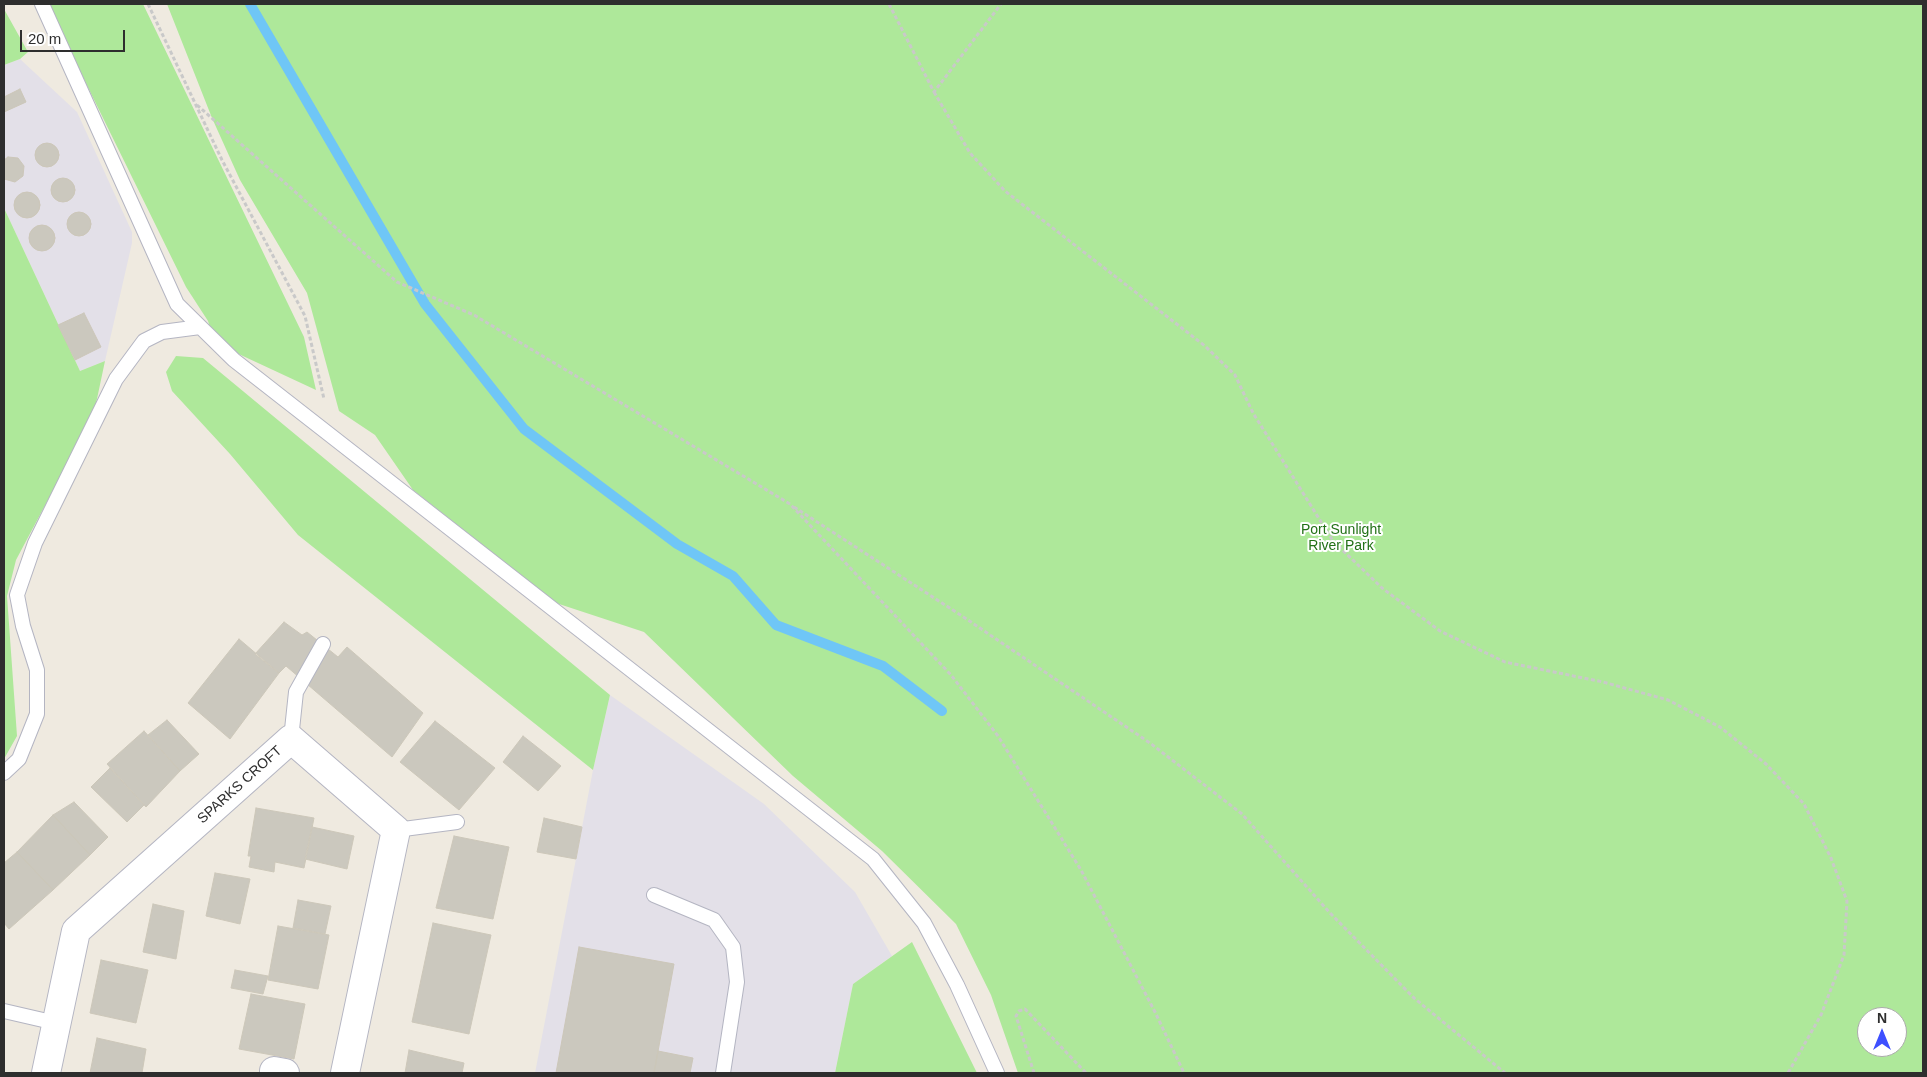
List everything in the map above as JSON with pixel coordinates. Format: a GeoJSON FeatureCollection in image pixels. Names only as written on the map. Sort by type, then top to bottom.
{"type":"FeatureCollection","features":[{"type":"Feature","properties":{"kind":"street","name":"SPARKS CROFT"},"geometry":{"type":"LineString","coordinates":[[46,1073],[76,931],[291,739],[396,830]]}},
{"type":"Feature","properties":{"kind":"street"},"geometry":{"type":"LineString","coordinates":[[345,1073],[396,830]]}},
{"type":"Feature","properties":{"kind":"lane"},"geometry":{"type":"LineString","coordinates":[[42,4],[177,304],[234,360],[873,859],[924,923],[957,985],[998,1073]]}},
{"type":"Feature","properties":{"kind":"lane"},"geometry":{"type":"LineString","coordinates":[[4,773],[19,760],[37,714],[37,670],[22,626],[17,595],[35,543],[116,379],[144,341],[162,332],[200,327]]}},
{"type":"Feature","properties":{"kind":"lane"},"geometry":{"type":"LineString","coordinates":[[291,739],[296,692],[323,644]]}},
{"type":"Feature","properties":{"kind":"lane"},"geometry":{"type":"LineString","coordinates":[[396,830],[457,822]]}},
{"type":"Feature","properties":{"kind":"lane"},"geometry":{"type":"LineString","coordinates":[[654,895],[714,920],[733,946],[736,982],[723,1073]]}},
{"type":"Feature","properties":{"kind":"lane"},"geometry":{"type":"LineString","coordinates":[[4,1011],[56,1023]]}},
{"type":"Feature","properties":{"kind":"path"},"geometry":{"type":"LineString","coordinates":[[148,4],[222,160],[305,316],[333,436]]}},
{"type":"Feature","properties":{"kind":"path"},"geometry":{"type":"LineString","coordinates":[[889,4],[934,92],[970,153],[1005,191],[1205,346],[1235,375],[1254,413],[1333,541],[1382,588],[1440,631],[1505,662],[1603,682],[1668,700],[1720,727],[1766,764],[1804,804],[1831,858],[1847,901],[1844,955],[1821,1014],[1788,1073]]}},
{"type":"Feature","properties":{"kind":"path"},"geometry":{"type":"LineString","coordinates":[[934,92],[1001,4]]}},
{"type":"Feature","properties":{"kind":"path"},"geometry":{"type":"LineString","coordinates":[[197,105],[397,282],[474,315],[790,504],[962,616],[1150,743],[1242,814],[1330,913],[1414,998],[1505,1073]]}},
{"type":"Feature","properties":{"kind":"path"},"geometry":{"type":"LineString","coordinates":[[790,504],[951,675],[998,736],[1081,870],[1155,1012],[1184,1073]]}},
{"type":"Feature","properties":{"kind":"path"},"geometry":{"type":"LineString","coordinates":[[1034,1073],[1016,1016],[1019,1011],[1025,1009],[1086,1073]]}},
{"type":"Feature","properties":{"kind":"shaded area"},"geometry":{"type":"Polygon","coordinates":[[[20,59],[77,112],[132,232],[132,243],[105,361],[80,371],[4,208],[4,65],[20,59]]]}},
{"type":"Feature","properties":{"kind":"shaded area"},"geometry":{"type":"Polygon","coordinates":[[[610,695],[764,804],[855,892],[892,956],[853,984],[835,1073],[535,1073],[593,770],[610,695]]]}},
{"type":"Feature","properties":{"kind":"green space"},"geometry":{"type":"Polygon","coordinates":[[[47,4],[143,4],[304,337],[316,390],[215,343],[208,321],[186,287],[47,4]]]}},
{"type":"Feature","properties":{"kind":"green space","name":"Port Sunlight River Park"},"geometry":{"type":"Polygon","coordinates":[[[167,4],[1923,4],[1923,1073],[1018,1073],[991,995],[956,924],[882,851],[793,776],[644,632],[556,603],[413,490],[375,435],[339,411],[307,293],[240,180],[212,118],[167,4]]]}},
{"type":"Feature","properties":{"kind":"green space"},"geometry":{"type":"Polygon","coordinates":[[[4,9],[28,52],[20,59],[4,65],[4,9]]]}},
{"type":"Feature","properties":{"kind":"green space"},"geometry":{"type":"Polygon","coordinates":[[[4,208],[80,371],[105,361],[94,413],[16,560],[7,596],[17,736],[4,759],[4,208]]]}},
{"type":"Feature","properties":{"kind":"green space"},"geometry":{"type":"Polygon","coordinates":[[[176,356],[203,358],[610,695],[593,770],[298,535],[230,454],[172,391],[166,372],[176,356]]]}},
{"type":"Feature","properties":{"kind":"green space"},"geometry":{"type":"Polygon","coordinates":[[[912,942],[977,1073],[835,1073],[853,984],[912,942]]]}},
{"type":"Feature","properties":{"kind":"building"},"geometry":{"type":"Polygon","coordinates":[[[20,89],[26,102],[4,112],[4,97],[20,89]]]}},
{"type":"Feature","properties":{"kind":"building"},"geometry":{"type":"Polygon","coordinates":[[[47,143],[56,146],[59,155],[56,164],[47,167],[38,164],[35,155],[38,146],[47,143]]]}},
{"type":"Feature","properties":{"kind":"building"},"geometry":{"type":"Polygon","coordinates":[[[8,157],[18,158],[24,166],[23,176],[15,182],[4,179],[4,160],[8,157]]]}},
{"type":"Feature","properties":{"kind":"building"},"geometry":{"type":"Polygon","coordinates":[[[58,178],[68,178],[75,185],[75,195],[68,202],[58,202],[51,195],[51,185],[58,178]]]}},
{"type":"Feature","properties":{"kind":"building"},"geometry":{"type":"Polygon","coordinates":[[[27,192],[36,196],[40,205],[36,214],[27,218],[18,214],[14,205],[18,196],[27,192]]]}},
{"type":"Feature","properties":{"kind":"building"},"geometry":{"type":"Polygon","coordinates":[[[74,212],[84,212],[91,219],[91,229],[84,236],[74,236],[67,229],[67,219],[74,212]]]}},
{"type":"Feature","properties":{"kind":"building"},"geometry":{"type":"Polygon","coordinates":[[[42,225],[51,229],[55,238],[51,247],[42,251],[33,247],[29,238],[33,229],[42,225]]]}},
{"type":"Feature","properties":{"kind":"building"},"geometry":{"type":"Polygon","coordinates":[[[84,313],[101,347],[75,360],[58,325],[84,313]]]}},
{"type":"Feature","properties":{"kind":"building"},"geometry":{"type":"Polygon","coordinates":[[[284,622],[302,635],[307,632],[338,657],[347,647],[423,713],[392,757],[286,666],[279,673],[255,654],[284,622]]]}},
{"type":"Feature","properties":{"kind":"building"},"geometry":{"type":"Polygon","coordinates":[[[239,639],[279,673],[230,739],[188,703],[239,639]]]}},
{"type":"Feature","properties":{"kind":"building"},"geometry":{"type":"Polygon","coordinates":[[[167,720],[199,754],[180,771],[148,735],[167,720]]]}},
{"type":"Feature","properties":{"kind":"building"},"geometry":{"type":"Polygon","coordinates":[[[435,721],[495,768],[459,810],[400,762],[435,721]]]}},
{"type":"Feature","properties":{"kind":"building"},"geometry":{"type":"Polygon","coordinates":[[[144,731],[180,771],[146,807],[107,764],[144,731]]]}},
{"type":"Feature","properties":{"kind":"building"},"geometry":{"type":"Polygon","coordinates":[[[523,736],[561,766],[538,791],[503,762],[523,736]]]}},
{"type":"Feature","properties":{"kind":"building"},"geometry":{"type":"Polygon","coordinates":[[[110,768],[144,805],[127,822],[91,787],[110,768]]]}},
{"type":"Feature","properties":{"kind":"building"},"geometry":{"type":"Polygon","coordinates":[[[74,802],[108,837],[90,855],[53,815],[74,802]]]}},
{"type":"Feature","properties":{"kind":"building"},"geometry":{"type":"Polygon","coordinates":[[[256,808],[314,818],[304,868],[275,862],[274,872],[249,867],[251,856],[248,856],[256,808]]]}},
{"type":"Feature","properties":{"kind":"building"},"geometry":{"type":"Polygon","coordinates":[[[53,815],[90,855],[53,890],[17,852],[53,815]]]}},
{"type":"Feature","properties":{"kind":"building"},"geometry":{"type":"Polygon","coordinates":[[[544,818],[582,827],[576,859],[537,852],[544,818]]]}},
{"type":"Feature","properties":{"kind":"building"},"geometry":{"type":"Polygon","coordinates":[[[312,827],[354,836],[347,869],[305,859],[312,827]]]}},
{"type":"Feature","properties":{"kind":"building"},"geometry":{"type":"Polygon","coordinates":[[[454,836],[509,847],[493,919],[436,908],[454,836]]]}},
{"type":"Feature","properties":{"kind":"building"},"geometry":{"type":"Polygon","coordinates":[[[17,852],[53,890],[9,929],[4,923],[4,863],[17,852]]]}},
{"type":"Feature","properties":{"kind":"building"},"geometry":{"type":"Polygon","coordinates":[[[215,873],[250,879],[240,924],[206,916],[215,873]]]}},
{"type":"Feature","properties":{"kind":"building"},"geometry":{"type":"Polygon","coordinates":[[[298,900],[331,906],[325,934],[293,928],[298,900]]]}},
{"type":"Feature","properties":{"kind":"building"},"geometry":{"type":"Polygon","coordinates":[[[153,904],[184,911],[176,959],[143,952],[153,904]]]}},
{"type":"Feature","properties":{"kind":"building"},"geometry":{"type":"Polygon","coordinates":[[[433,923],[491,935],[469,1034],[412,1022],[433,923]]]}},
{"type":"Feature","properties":{"kind":"building"},"geometry":{"type":"Polygon","coordinates":[[[278,926],[329,935],[318,989],[268,980],[278,926]]]}},
{"type":"Feature","properties":{"kind":"building"},"geometry":{"type":"Polygon","coordinates":[[[579,947],[674,964],[654,1073],[556,1073],[579,947]]]}},
{"type":"Feature","properties":{"kind":"building"},"geometry":{"type":"Polygon","coordinates":[[[101,960],[148,970],[136,1023],[90,1013],[101,960]]]}},
{"type":"Feature","properties":{"kind":"building"},"geometry":{"type":"Polygon","coordinates":[[[235,970],[268,976],[263,994],[231,988],[235,970]]]}},
{"type":"Feature","properties":{"kind":"building"},"geometry":{"type":"Polygon","coordinates":[[[251,994],[305,1004],[294,1059],[239,1049],[251,994]]]}},
{"type":"Feature","properties":{"kind":"building"},"geometry":{"type":"Polygon","coordinates":[[[97,1038],[146,1049],[142,1073],[90,1073],[97,1038]]]}},
{"type":"Feature","properties":{"kind":"building"},"geometry":{"type":"Polygon","coordinates":[[[409,1050],[464,1063],[462,1073],[405,1073],[409,1050]]]}},
{"type":"Feature","properties":{"kind":"building"},"geometry":{"type":"Polygon","coordinates":[[[658,1051],[693,1058],[690,1073],[654,1073],[658,1051]]]}},
{"type":"Feature","properties":{"kind":"waterway"},"geometry":{"type":"LineString","coordinates":[[250,4],[425,304],[524,429],[677,544],[733,576],[776,625],[883,666],[942,711]]}}]}
